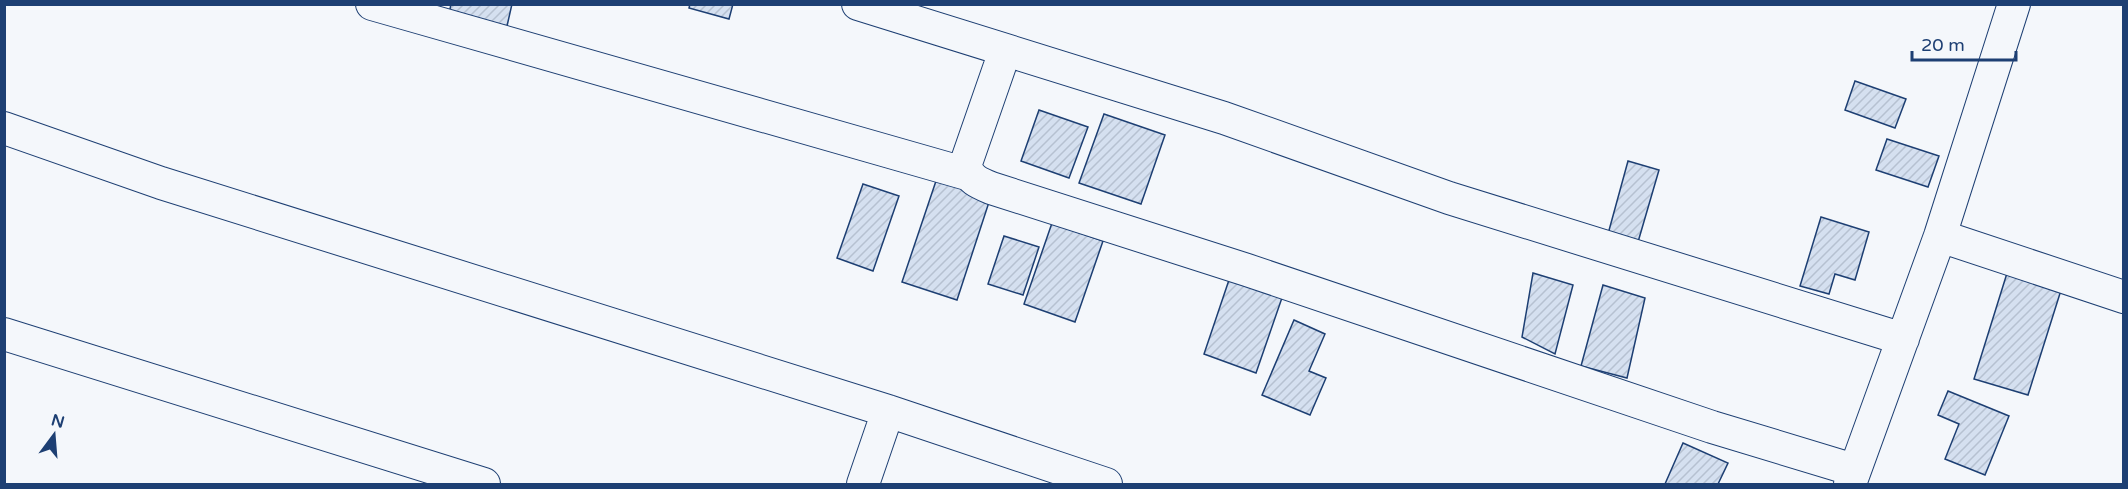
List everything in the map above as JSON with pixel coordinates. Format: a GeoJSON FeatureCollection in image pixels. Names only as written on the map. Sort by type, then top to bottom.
{"type":"FeatureCollection","features":[{"type":"Feature","properties":{"kind":"street"},"geometry":{"type":"LineString","coordinates":[[372,4],[967,174],[975,181],[991,188],[1247,270],[1712,427],[1852,477],[1940,236],[2014,4]]}},
{"type":"Feature","properties":{"kind":"street"},"geometry":{"type":"LineString","coordinates":[[858,4],[1224,118],[1449,198],[1904,339]]}},
{"type":"Feature","properties":{"kind":"street"},"geometry":{"type":"LineString","coordinates":[[967,174],[965,166],[1005,51]]}},
{"type":"Feature","properties":{"kind":"street"},"geometry":{"type":"LineString","coordinates":[[4,128],[161,183],[888,411],[1106,484]]}},
{"type":"Feature","properties":{"kind":"street"},"geometry":{"type":"LineString","coordinates":[[1940,236],[2124,297]]}},
{"type":"Feature","properties":{"kind":"street"},"geometry":{"type":"LineString","coordinates":[[4,334],[484,484]]}},
{"type":"Feature","properties":{"kind":"street"},"geometry":{"type":"LineString","coordinates":[[863,484],[888,411]]}},
{"type":"Feature","properties":{"kind":"building"},"geometry":{"type":"Polygon","coordinates":[[[451,4],[512,4],[507,26],[449,14],[451,4]]]}},
{"type":"Feature","properties":{"kind":"building"},"geometry":{"type":"Polygon","coordinates":[[[690,4],[733,4],[729,19],[689,8],[690,4]]]}},
{"type":"Feature","properties":{"kind":"building"},"geometry":{"type":"Polygon","coordinates":[[[1855,81],[1906,99],[1895,128],[1845,110],[1855,81]]]}},
{"type":"Feature","properties":{"kind":"building"},"geometry":{"type":"Polygon","coordinates":[[[1039,110],[1088,127],[1069,178],[1021,161],[1039,110]]]}},
{"type":"Feature","properties":{"kind":"building"},"geometry":{"type":"Polygon","coordinates":[[[1104,114],[1165,135],[1141,204],[1079,183],[1104,114]]]}},
{"type":"Feature","properties":{"kind":"building"},"geometry":{"type":"Polygon","coordinates":[[[1887,139],[1939,156],[1928,187],[1876,170],[1887,139]]]}},
{"type":"Feature","properties":{"kind":"building"},"geometry":{"type":"Polygon","coordinates":[[[1628,161],[1659,170],[1638,242],[1608,234],[1628,161]]]}},
{"type":"Feature","properties":{"kind":"building"},"geometry":{"type":"Polygon","coordinates":[[[937,178],[991,196],[957,300],[902,282],[937,178]]]}},
{"type":"Feature","properties":{"kind":"building"},"geometry":{"type":"Polygon","coordinates":[[[863,184],[899,196],[873,271],[837,258],[863,184]]]}},
{"type":"Feature","properties":{"kind":"building"},"geometry":{"type":"Polygon","coordinates":[[[1821,217],[1869,232],[1855,280],[1835,274],[1829,294],[1800,286],[1821,217]]]}},
{"type":"Feature","properties":{"kind":"building"},"geometry":{"type":"Polygon","coordinates":[[[1052,223],[1103,241],[1075,322],[1024,304],[1052,223]]]}},
{"type":"Feature","properties":{"kind":"building"},"geometry":{"type":"Polygon","coordinates":[[[1004,236],[1039,247],[1023,295],[988,284],[1004,236]]]}},
{"type":"Feature","properties":{"kind":"building"},"geometry":{"type":"Polygon","coordinates":[[[2008,270],[2062,287],[2028,395],[1974,379],[2008,270]]]}},
{"type":"Feature","properties":{"kind":"building"},"geometry":{"type":"Polygon","coordinates":[[[1533,273],[1573,285],[1555,354],[1522,337],[1533,273]]]}},
{"type":"Feature","properties":{"kind":"building"},"geometry":{"type":"Polygon","coordinates":[[[1231,274],[1284,292],[1256,373],[1204,354],[1231,274]]]}},
{"type":"Feature","properties":{"kind":"building"},"geometry":{"type":"Polygon","coordinates":[[[1603,285],[1645,298],[1627,378],[1581,366],[1603,285]]]}},
{"type":"Feature","properties":{"kind":"building"},"geometry":{"type":"Polygon","coordinates":[[[1294,320],[1325,334],[1309,371],[1326,378],[1310,415],[1262,395],[1294,320]]]}},
{"type":"Feature","properties":{"kind":"building"},"geometry":{"type":"Polygon","coordinates":[[[1948,391],[2009,416],[1985,475],[1945,459],[1959,424],[1938,415],[1948,391]]]}},
{"type":"Feature","properties":{"kind":"building"},"geometry":{"type":"Polygon","coordinates":[[[1683,443],[1728,463],[1718,484],[1665,484],[1683,443]]]}}]}
